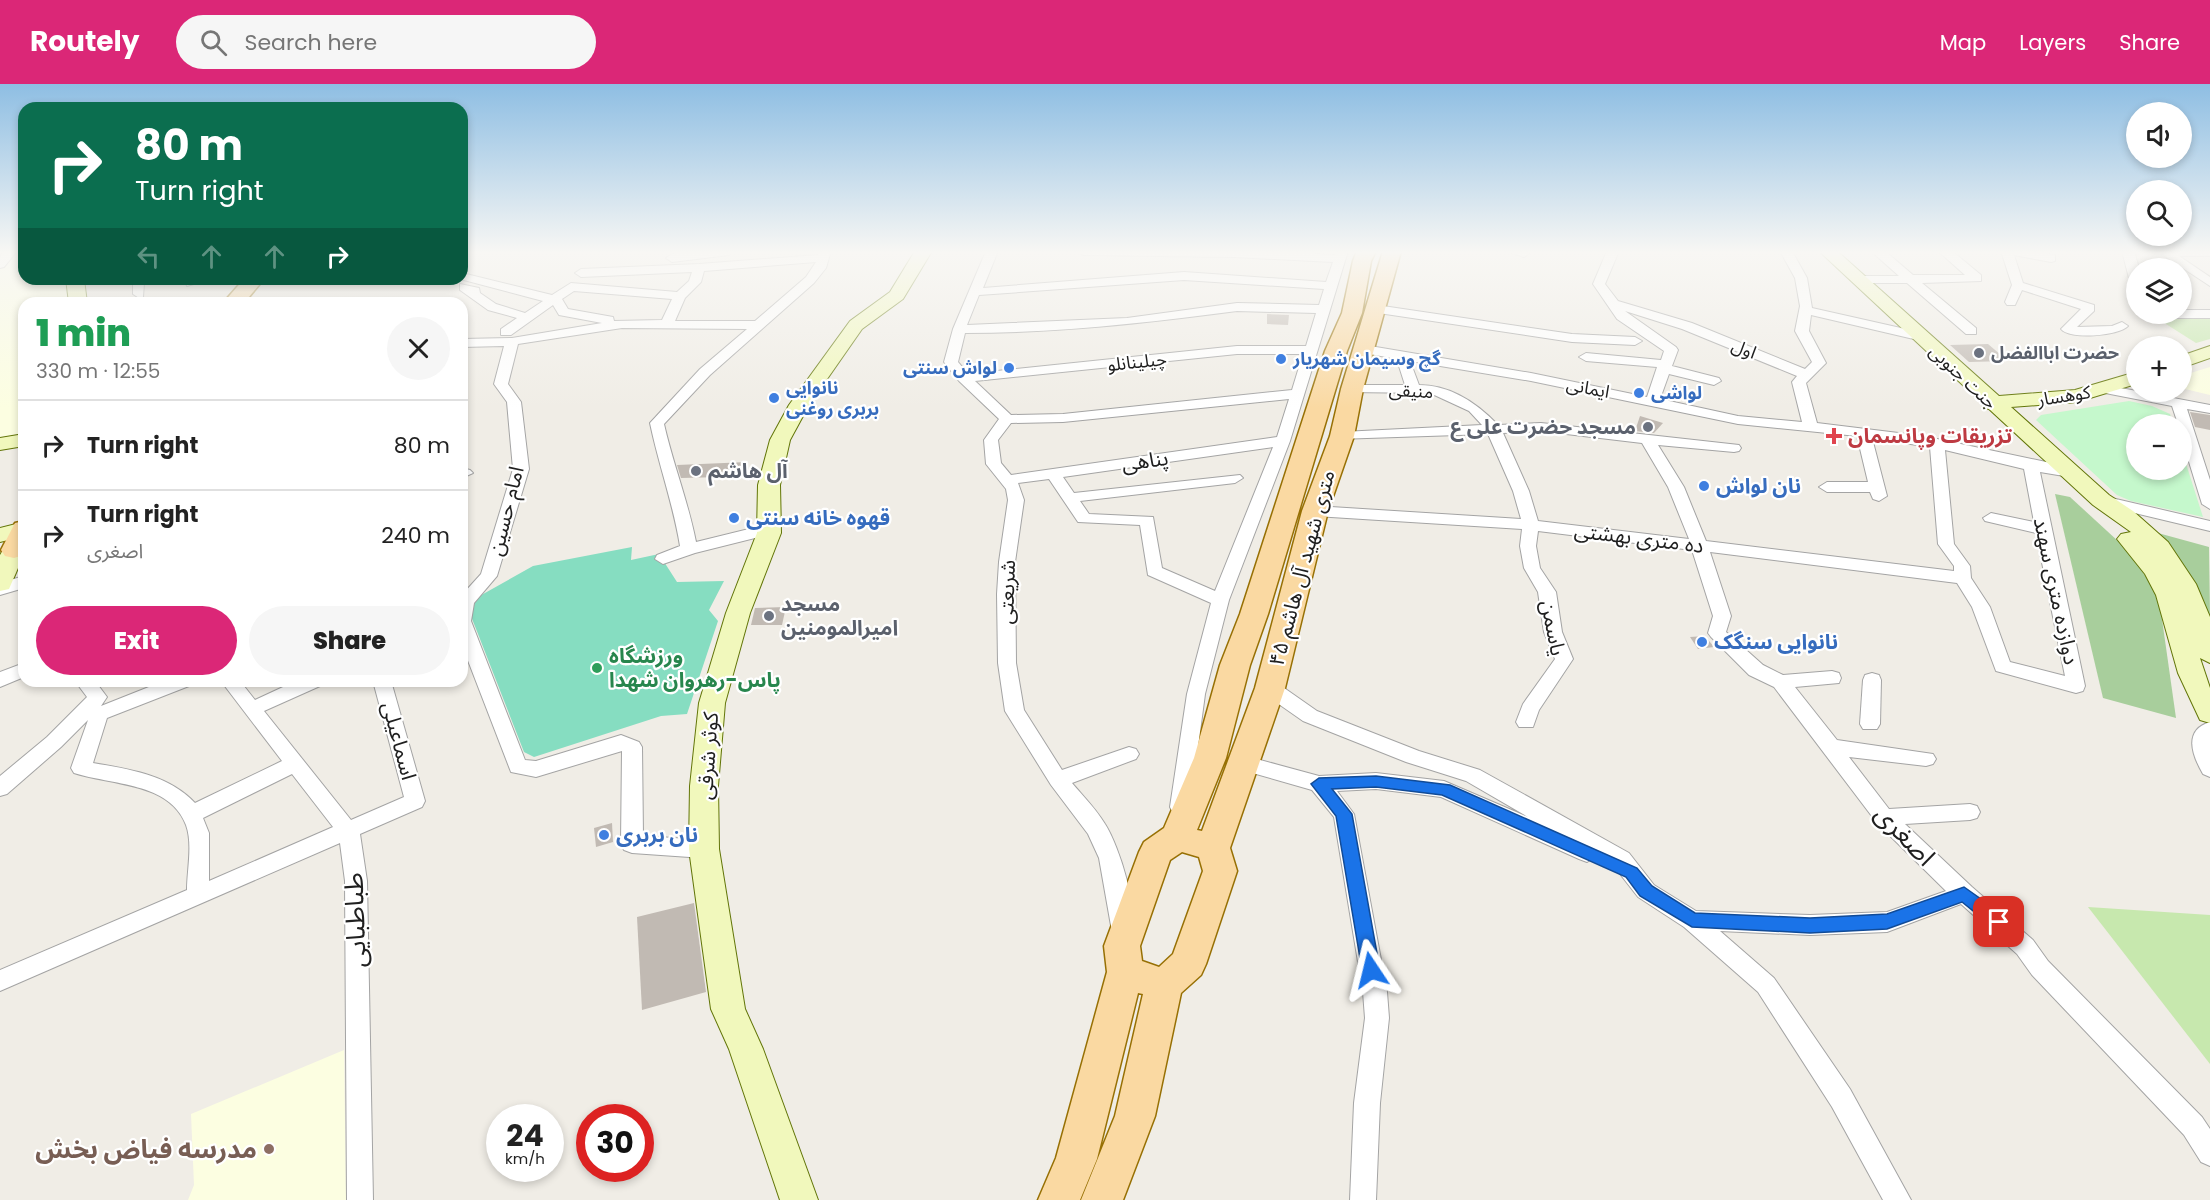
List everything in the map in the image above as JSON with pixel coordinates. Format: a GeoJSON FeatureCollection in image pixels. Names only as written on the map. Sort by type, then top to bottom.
{"type":"FeatureCollection","features":[{"type":"Feature","properties":{"kind":"main road","name":"کوثر شرقی"},"geometry":{"type":"LineString","coordinates":[[799,1200],[746,1049],[729,1009],[704,849],[704,786],[712,703],[738,613],[769,529],[769,485],[780,440],[800,405],[856,325],[886,303]]}},
{"type":"Feature","properties":{"kind":"main road","name":"۴۵ متری شهید آل هاشم"},"geometry":{"type":"LineString","coordinates":[[1177,837],[1210,758],[1235,665],[1254,614],[1336,351],[1354,303]]}},
{"type":"Feature","properties":{"kind":"main road","name":"۴۵ متری شهید آل هاشم"},"geometry":{"type":"LineString","coordinates":[[1213,848],[1270,688],[1315,511],[1342,436],[1352,389],[1378,303]]}},
{"type":"Feature","properties":{"kind":"main road","name":"جنت جنوبی"},"geometry":{"type":"LineString","coordinates":[[1883,303],[1990,403],[2101,500],[2129,517],[2169,557],[2188,590],[2206,631],[2210,654]]}},
{"type":"Feature","properties":{"kind":"main road"},"geometry":{"type":"LineString","coordinates":[[2192,358],[2210,352]]}},
{"type":"Feature","properties":{"kind":"main road","name":"کوهسار"},"geometry":{"type":"LineString","coordinates":[[1990,403],[2043,400],[2105,389],[2126,382]]}},
{"type":"Feature","properties":{"kind":"main road"},"geometry":{"type":"LineString","coordinates":[[0,444],[18,441]]}},
{"type":"Feature","properties":{"kind":"main road","name":"جنت جنوبی"},"geometry":{"type":"LineString","coordinates":[[2101,500],[2107,515],[2149,560],[2171,602],[2195,690],[2210,713]]}},
{"type":"Feature","properties":{"kind":"main road"},"geometry":{"type":"LineString","coordinates":[[0,583],[15,536]]}},
{"type":"Feature","properties":{"kind":"main road"},"geometry":{"type":"LineString","coordinates":[[1059,1200],[1076,1159],[1123,959],[1156,852],[1177,837],[1213,848],[1220,871],[1188,964],[1164,985],[1135,1116],[1102,1200]]}},
{"type":"Feature","properties":{"kind":"main road"},"geometry":{"type":"LineString","coordinates":[[1123,959],[1164,985]]}},
{"type":"Feature","properties":{"kind":"street"},"geometry":{"type":"LineString","coordinates":[[486,303],[529,318]]}},
{"type":"Feature","properties":{"kind":"street"},"geometry":{"type":"LineString","coordinates":[[509,337],[529,318],[550,303]]}},
{"type":"Feature","properties":{"kind":"street"},"geometry":{"type":"LineString","coordinates":[[558,303],[563,312],[626,303]]}},
{"type":"Feature","properties":{"kind":"street"},"geometry":{"type":"LineString","coordinates":[[607,303],[611,305],[622,324]]}},
{"type":"Feature","properties":{"kind":"street"},"geometry":{"type":"LineString","coordinates":[[666,325],[677,303]]}},
{"type":"Feature","properties":{"kind":"street"},"geometry":{"type":"LineString","coordinates":[[688,549],[681,504],[666,465],[657,423],[705,372],[783,303]]}},
{"type":"Feature","properties":{"kind":"street"},"geometry":{"type":"LineString","coordinates":[[971,303],[959,329],[951,362],[964,378],[1007,418],[1063,418],[1296,394]]}},
{"type":"Feature","properties":{"kind":"street"},"geometry":{"type":"LineString","coordinates":[[1177,837],[1196,694],[1220,600],[1283,441],[1326,303]]}},
{"type":"Feature","properties":{"kind":"street"},"geometry":{"type":"LineString","coordinates":[[1611,303],[1622,316],[1671,350],[1652,401]]}},
{"type":"Feature","properties":{"kind":"street","name":"اول"},"geometry":{"type":"LineString","coordinates":[[1611,303],[1688,326],[1807,375]]}},
{"type":"Feature","properties":{"kind":"street"},"geometry":{"type":"LineString","coordinates":[[1804,303],[1802,331],[1819,363],[1799,382],[1811,427]]}},
{"type":"Feature","properties":{"kind":"street"},"geometry":{"type":"LineString","coordinates":[[1938,303],[1971,331]]}},
{"type":"Feature","properties":{"kind":"street"},"geometry":{"type":"LineString","coordinates":[[2075,303],[2090,308],[2067,329],[2069,331],[2114,330],[2122,326]]}},
{"type":"Feature","properties":{"kind":"street"},"geometry":{"type":"LineString","coordinates":[[959,329],[1015,329],[1115,322],[1237,307],[1324,309]]}},
{"type":"Feature","properties":{"kind":"street"},"geometry":{"type":"LineString","coordinates":[[1376,309],[1572,338],[1635,341]]}},
{"type":"Feature","properties":{"kind":"street"},"geometry":{"type":"LineString","coordinates":[[1805,310],[1918,336]]}},
{"type":"Feature","properties":{"kind":"street"},"geometry":{"type":"LineString","coordinates":[[2192,314],[2210,314]]}},
{"type":"Feature","properties":{"kind":"street"},"geometry":{"type":"LineString","coordinates":[[468,343],[622,324],[757,325]]}},
{"type":"Feature","properties":{"kind":"street","name":"امام حسین"},"geometry":{"type":"LineString","coordinates":[[468,599],[489,576],[521,469],[514,402],[501,384],[509,337]]}},
{"type":"Feature","properties":{"kind":"street","name":"ایمانی"},"geometry":{"type":"LineString","coordinates":[[1364,349],[1652,401],[1738,420],[1863,432],[1937,444],[2031,467],[2070,472]]}},
{"type":"Feature","properties":{"kind":"street","name":"چیلینانلو"},"geometry":{"type":"LineString","coordinates":[[964,378],[1237,350],[1310,350]]}},
{"type":"Feature","properties":{"kind":"street"},"geometry":{"type":"LineString","coordinates":[[1587,357],[1664,366],[1714,381]]}},
{"type":"Feature","properties":{"kind":"street"},"geometry":{"type":"LineString","coordinates":[[1406,363],[1413,389]]}},
{"type":"Feature","properties":{"kind":"street","name":"منیقی"},"geometry":{"type":"LineString","coordinates":[[1352,389],[1413,389],[1441,392],[1474,408],[1493,428]]}},
{"type":"Feature","properties":{"kind":"street"},"geometry":{"type":"LineString","coordinates":[[2105,389],[2210,409]]}},
{"type":"Feature","properties":{"kind":"street"},"geometry":{"type":"LineString","coordinates":[[2178,403],[2182,414]]}},
{"type":"Feature","properties":{"kind":"street","name":"شریعتی"},"geometry":{"type":"LineString","coordinates":[[1007,418],[991,440],[994,464],[1014,488],[1016,500],[1006,562],[1008,673],[1015,711],[1058,780],[1097,830],[1110,858],[1118,895],[1123,959]]}},
{"type":"Feature","properties":{"kind":"street"},"geometry":{"type":"LineString","coordinates":[[1342,436],[1541,427],[1734,448]]}},
{"type":"Feature","properties":{"kind":"street","name":"یاسمن"},"geometry":{"type":"LineString","coordinates":[[1493,428],[1517,478],[1530,525],[1528,546],[1532,568],[1547,592],[1553,633],[1564,659],[1530,709],[1526,722]]}},
{"type":"Feature","properties":{"kind":"street"},"geometry":{"type":"LineString","coordinates":[[1827,487],[1878,491],[1863,432]]}},
{"type":"Feature","properties":{"kind":"street"},"geometry":{"type":"LineString","coordinates":[[1647,439],[1676,487],[1699,545]]}},
{"type":"Feature","properties":{"kind":"street","name":"پناهی"},"geometry":{"type":"LineString","coordinates":[[1007,480],[1283,441]]}},
{"type":"Feature","properties":{"kind":"street"},"geometry":{"type":"LineString","coordinates":[[1937,444],[1946,544],[1962,566],[1963,578]]}},
{"type":"Feature","properties":{"kind":"street"},"geometry":{"type":"LineString","coordinates":[[2210,450],[2192,446],[2210,504]]}},
{"type":"Feature","properties":{"kind":"street","name":"دوازده متری سهند"},"geometry":{"type":"LineString","coordinates":[[1963,578],[1981,606],[2002,666],[2076,686],[2031,467]]}},
{"type":"Feature","properties":{"kind":"street"},"geometry":{"type":"LineString","coordinates":[[1053,474],[1084,519],[1147,520],[1154,571],[1220,600]]}},
{"type":"Feature","properties":{"kind":"street"},"geometry":{"type":"LineString","coordinates":[[1069,498],[1234,478]]}},
{"type":"Feature","properties":{"kind":"street"},"geometry":{"type":"LineString","coordinates":[[2101,500],[2210,526]]}},
{"type":"Feature","properties":{"kind":"street","name":"ده متری بهشتی"},"geometry":{"type":"LineString","coordinates":[[1315,511],[1530,525],[1963,578]]}},
{"type":"Feature","properties":{"kind":"street"},"geometry":{"type":"LineString","coordinates":[[2129,517],[2210,538]]}},
{"type":"Feature","properties":{"kind":"street"},"geometry":{"type":"LineString","coordinates":[[1991,518],[2043,530]]}},
{"type":"Feature","properties":{"kind":"street"},"geometry":{"type":"LineString","coordinates":[[663,559],[688,549],[769,529]]}},
{"type":"Feature","properties":{"kind":"street","name":"اصغری"},"geometry":{"type":"LineString","coordinates":[[1699,545],[1722,616],[1717,633],[1756,669],[1781,682],[1884,817],[1964,894],[1999,922],[2025,947],[2040,968],[2193,1126],[2210,1153]]}},
{"type":"Feature","properties":{"kind":"street"},"geometry":{"type":"LineString","coordinates":[[0,589],[18,584]]}},
{"type":"Feature","properties":{"kind":"street","name":"امام حسین"},"geometry":{"type":"LineString","coordinates":[[468,637],[518,767],[536,769],[621,742],[632,747],[632,844],[704,849]]}},
{"type":"Feature","properties":{"kind":"street"},"geometry":{"type":"LineString","coordinates":[[0,680],[18,672]]}},
{"type":"Feature","properties":{"kind":"street"},"geometry":{"type":"LineString","coordinates":[[1781,682],[1832,678]]}},
{"type":"Feature","properties":{"kind":"street"},"geometry":{"type":"LineString","coordinates":[[1870,724],[1872,680]]}},
{"type":"Feature","properties":{"kind":"street"},"geometry":{"type":"LineString","coordinates":[[0,788],[54,742],[98,697],[89,687]]}},
{"type":"Feature","properties":{"kind":"street"},"geometry":{"type":"LineString","coordinates":[[167,687],[99,714],[81,768],[154,783],[183,804],[197,826],[198,897]]}},
{"type":"Feature","properties":{"kind":"street"},"geometry":{"type":"LineString","coordinates":[[0,981],[349,832],[235,687]]}},
{"type":"Feature","properties":{"kind":"street"},"geometry":{"type":"LineString","coordinates":[[252,709],[300,687]]}},
{"type":"Feature","properties":{"kind":"street","name":"اسماعیلی"},"geometry":{"type":"LineString","coordinates":[[349,832],[415,801],[384,687]]}},
{"type":"Feature","properties":{"kind":"street"},"geometry":{"type":"LineString","coordinates":[[1270,688],[1310,716],[1413,758],[1473,775],[1621,859],[1646,891],[1692,920],[1766,985],[1842,1098],[1898,1200]]}},
{"type":"Feature","properties":{"kind":"street"},"geometry":{"type":"LineString","coordinates":[[2210,729],[2202,734],[2205,760],[2210,769]]}},
{"type":"Feature","properties":{"kind":"street"},"geometry":{"type":"LineString","coordinates":[[1830,747],[1926,759]]}},
{"type":"Feature","properties":{"kind":"street"},"geometry":{"type":"LineString","coordinates":[[1058,780],[1129,754]]}},
{"type":"Feature","properties":{"kind":"street"},"geometry":{"type":"LineString","coordinates":[[1242,763],[1319,784],[1376,782],[1444,789],[1632,873]]}},
{"type":"Feature","properties":{"kind":"street"},"geometry":{"type":"LineString","coordinates":[[190,815],[295,764]]}},
{"type":"Feature","properties":{"kind":"street"},"geometry":{"type":"LineString","coordinates":[[1319,784],[1344,814],[1375,992],[1377,1018],[1367,1102],[1363,1200]]}},
{"type":"Feature","properties":{"kind":"street"},"geometry":{"type":"LineString","coordinates":[[1884,817],[1971,812]]}},
{"type":"Feature","properties":{"kind":"street","name":"طباطبایی"},"geometry":{"type":"LineString","coordinates":[[349,832],[356,881],[360,1200]]}},
{"type":"Feature","properties":{"kind":"street"},"geometry":{"type":"LineString","coordinates":[[1692,920],[1810,926],[1887,922],[1964,894]]}},
{"type":"Feature","properties":{"kind":"shaded area"},"geometry":{"type":"Polygon","coordinates":[[[0,303],[18,303],[18,436],[0,437],[0,303]]]}},
{"type":"Feature","properties":{"kind":"shaded area"},"geometry":{"type":"Polygon","coordinates":[[[2210,367],[2210,395],[2192,391],[2192,373],[2210,367]]]}},
{"type":"Feature","properties":{"kind":"shaded area","name":"مدرسه فیاض بخش"},"geometry":{"type":"Polygon","coordinates":[[[344,1050],[346,1200],[188,1200],[194,1185],[191,1114],[344,1050]]]}},
{"type":"Feature","properties":{"kind":"green space"},"geometry":{"type":"Polygon","coordinates":[[[2192,318],[2210,318],[2210,339],[2196,343],[2192,340],[2192,336],[2185,336],[2166,324],[2192,324],[2192,318]]]}},
{"type":"Feature","properties":{"kind":"green space"},"geometry":{"type":"Polygon","coordinates":[[[2126,401],[2152,406],[2170,414],[2126,414],[2126,480],[2191,480],[2203,517],[2131,501],[2117,495],[2036,420],[2041,415],[2126,401]]]}},
{"type":"Feature","properties":{"kind":"green space"},"geometry":{"type":"Polygon","coordinates":[[[2055,494],[2070,497],[2131,553],[2159,598],[2176,718],[2103,698],[2055,494]]]}},
{"type":"Feature","properties":{"kind":"green space"},"geometry":{"type":"Polygon","coordinates":[[[2147,530],[2209,547],[2210,617],[2192,577],[2147,530]]]}},
{"type":"Feature","properties":{"kind":"green space","name":"ورزشگاه پاس-رهروان شهدا"},"geometry":{"type":"Polygon","coordinates":[[[632,547],[631,560],[659,554],[677,582],[724,581],[709,610],[718,621],[687,714],[661,716],[534,757],[524,752],[471,616],[476,598],[533,566],[632,547]]]}},
{"type":"Feature","properties":{"kind":"green space"},"geometry":{"type":"Polygon","coordinates":[[[2088,907],[2210,915],[2210,1064],[2088,907]]]}},
{"type":"Feature","properties":{"kind":"building"},"geometry":{"type":"Polygon","coordinates":[[[1267,314],[1289,315],[1288,325],[1267,324],[1267,314]]]}},
{"type":"Feature","properties":{"kind":"building","name":"حضرت اباالفضل"},"geometry":{"type":"Polygon","coordinates":[[[1988,344],[2008,361],[1969,362],[1950,345],[1988,344]]]}},
{"type":"Feature","properties":{"kind":"building"},"geometry":{"type":"Polygon","coordinates":[[[2190,412],[2210,415],[2210,430],[2195,427],[2190,412]]]}},
{"type":"Feature","properties":{"kind":"building","name":"مسجد حضرت علی ع"},"geometry":{"type":"Polygon","coordinates":[[[1640,416],[1663,423],[1654,433],[1635,431],[1640,416]]]}},
{"type":"Feature","properties":{"kind":"building"},"geometry":{"type":"Polygon","coordinates":[[[748,462],[744,476],[724,477],[681,478],[677,465],[748,462]]]}},
{"type":"Feature","properties":{"kind":"building","name":"مسجد امیرالمومنین"},"geometry":{"type":"Polygon","coordinates":[[[786,607],[782,625],[751,625],[755,608],[786,607]]]}},
{"type":"Feature","properties":{"kind":"building","name":"نانوایی سنگک"},"geometry":{"type":"Polygon","coordinates":[[[1705,636],[1714,647],[1698,649],[1690,637],[1705,636]]]}},
{"type":"Feature","properties":{"kind":"building","name":"نان بربری"},"geometry":{"type":"Polygon","coordinates":[[[612,823],[613,842],[596,847],[594,828],[612,823]]]}},
{"type":"Feature","properties":{"kind":"building"},"geometry":{"type":"Polygon","coordinates":[[[694,903],[706,992],[642,1010],[637,917],[694,903]]]}},
{"type":"Feature","properties":{"kind":"place","name":"حضرت اباالفضل"},"geometry":{"type":"Point","coordinates":[1979,353]}},
{"type":"Feature","properties":{"kind":"place","name":"گچ وسیمان شهریار"},"geometry":{"type":"Point","coordinates":[1281,359]}},
{"type":"Feature","properties":{"kind":"place","name":"لواش سنتی"},"geometry":{"type":"Point","coordinates":[1009,368]}},
{"type":"Feature","properties":{"kind":"place","name":"لواشی"},"geometry":{"type":"Point","coordinates":[1639,393]}},
{"type":"Feature","properties":{"kind":"place","name":"نانوایی بربری روغنی"},"geometry":{"type":"Point","coordinates":[774,398]}},
{"type":"Feature","properties":{"kind":"place","name":"مسجد حضرت علی ع"},"geometry":{"type":"Point","coordinates":[1648,427]}},
{"type":"Feature","properties":{"kind":"place","name":"تزریقات وپانسمان"},"geometry":{"type":"Point","coordinates":[1834,436]}},
{"type":"Feature","properties":{"kind":"place","name":"آل هاشم"},"geometry":{"type":"Point","coordinates":[696,471]}},
{"type":"Feature","properties":{"kind":"place","name":"نان لواش"},"geometry":{"type":"Point","coordinates":[1704,486]}},
{"type":"Feature","properties":{"kind":"place","name":"قهوه خانه سنتی"},"geometry":{"type":"Point","coordinates":[734,518]}},
{"type":"Feature","properties":{"kind":"place","name":"مسجد امیرالمومنین"},"geometry":{"type":"Point","coordinates":[769,616]}},
{"type":"Feature","properties":{"kind":"place","name":"نانوایی سنگک"},"geometry":{"type":"Point","coordinates":[1702,642]}},
{"type":"Feature","properties":{"kind":"place","name":"ورزشگاه پاس-رهروان شهدا"},"geometry":{"type":"Point","coordinates":[597,668]}},
{"type":"Feature","properties":{"kind":"place","name":"نان بربری"},"geometry":{"type":"Point","coordinates":[604,835]}},
{"type":"Feature","properties":{"kind":"place","name":"مدرسه فیاض بخش"},"geometry":{"type":"Point","coordinates":[269,1149]}},
{"type":"Feature","properties":{"kind":"route"},"geometry":{"type":"LineString","coordinates":[[1371,970],[1344,814],[1319,784],[1376,782],[1444,789],[1632,873],[1646,891],[1692,920],[1810,926],[1887,922],[1964,894],[1999,922]]}}]}
